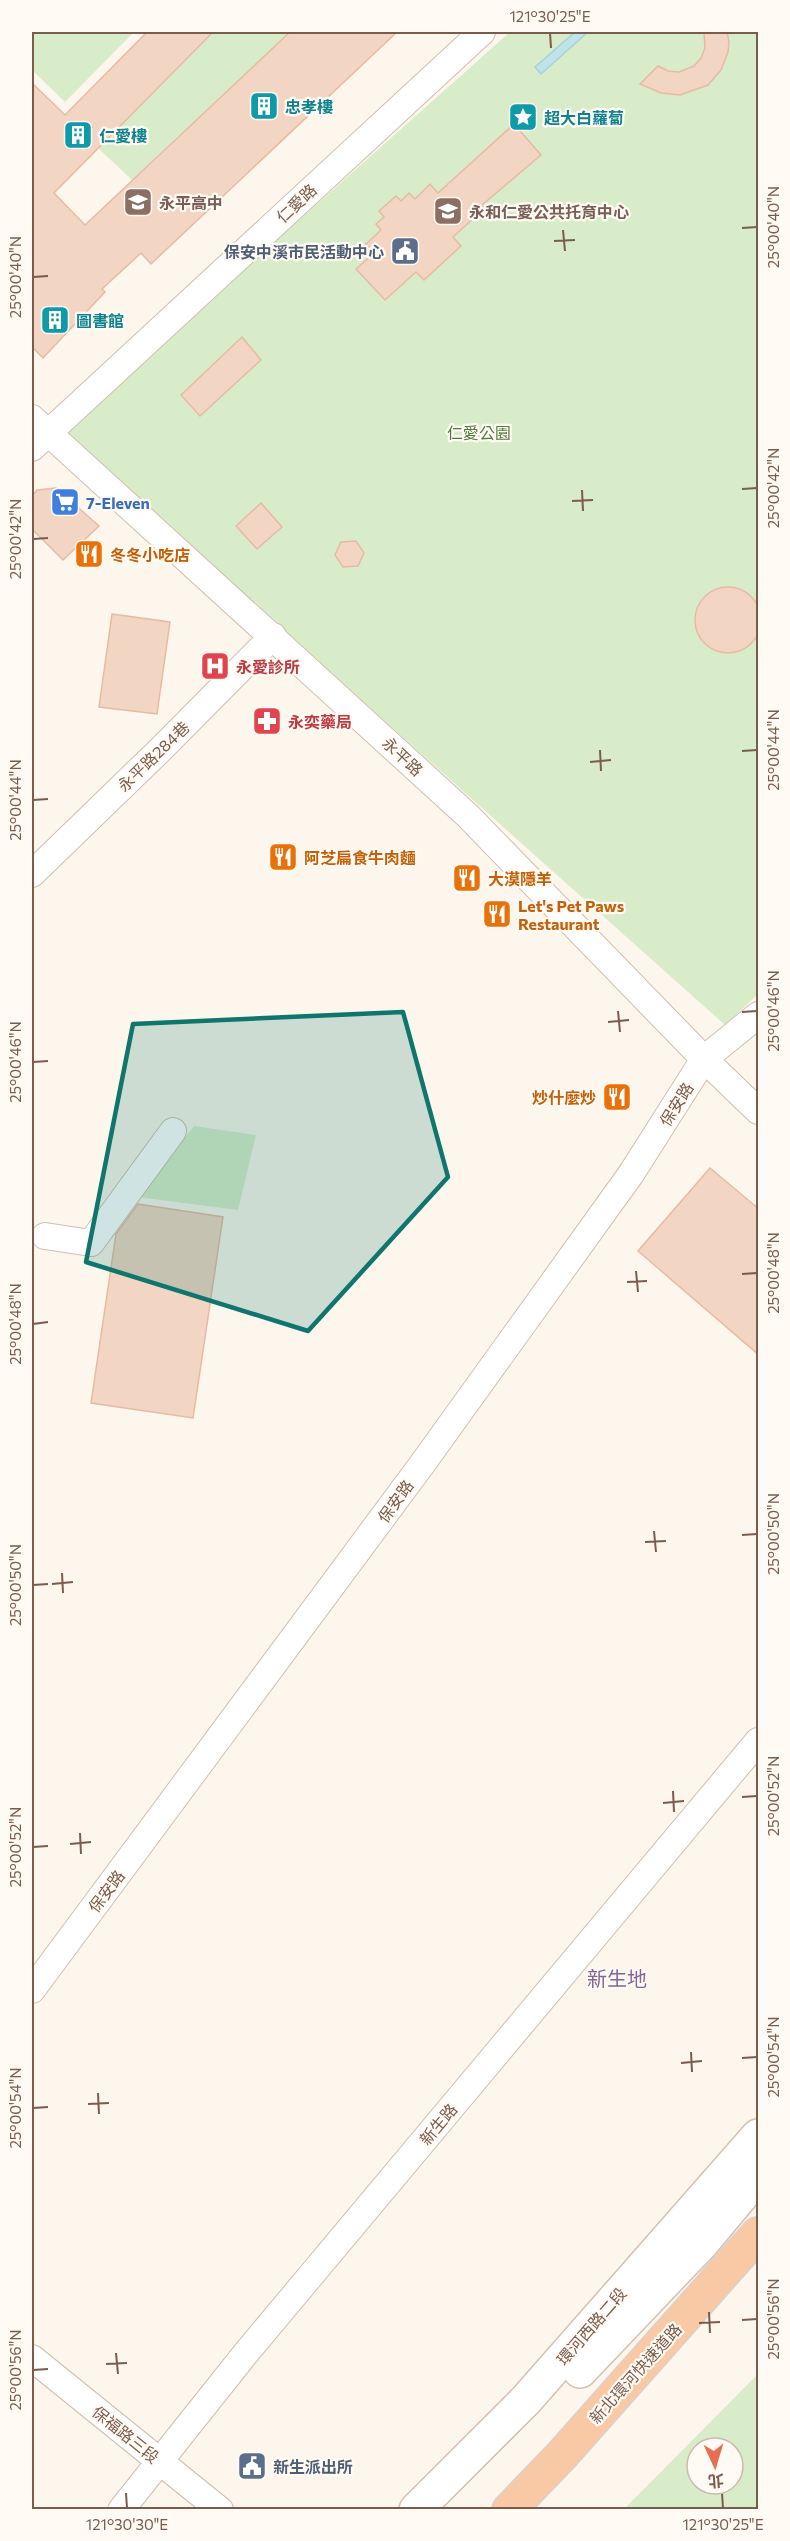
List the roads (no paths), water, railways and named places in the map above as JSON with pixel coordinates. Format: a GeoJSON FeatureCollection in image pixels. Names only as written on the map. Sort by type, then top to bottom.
{"type":"FeatureCollection","features":[{"type":"Feature","properties":{"kind":"highway","name":"新北環河快速道路"},"geometry":{"type":"LineString","coordinates":[[509,2510],[562,2455],[759,2234]]}},
{"type":"Feature","properties":{"kind":"main road","name":"環河西路二段"},"geometry":{"type":"LineString","coordinates":[[416,2510],[526,2400],[759,2136]]}},
{"type":"Feature","properties":{"kind":"main road","name":"環河西路二段"},"geometry":{"type":"LineString","coordinates":[[449,2510],[703,2241],[759,2176]]}},
{"type":"Feature","properties":{"kind":"street","name":"仁愛路"},"geometry":{"type":"LineString","coordinates":[[37,433],[482,32]]}},
{"type":"Feature","properties":{"kind":"street","name":"永平路"},"geometry":{"type":"LineString","coordinates":[[37,433],[273,636],[468,816],[704,1059],[759,1111]]}},
{"type":"Feature","properties":{"kind":"street","name":"永平路284巷"},"geometry":{"type":"LineString","coordinates":[[32,874],[273,636]]}},
{"type":"Feature","properties":{"kind":"street","name":"保安路"},"geometry":{"type":"LineString","coordinates":[[32,1990],[423,1463],[631,1174],[704,1059],[759,1015]]}},
{"type":"Feature","properties":{"kind":"street"},"geometry":{"type":"LineString","coordinates":[[45,1236],[91,1243],[173,1131]]}},
{"type":"Feature","properties":{"kind":"street","name":"新生路"},"geometry":{"type":"LineString","coordinates":[[121,2510],[376,2197],[759,1741]]}},
{"type":"Feature","properties":{"kind":"street","name":"保福路三段"},"geometry":{"type":"LineString","coordinates":[[32,2358],[220,2510]]}},
{"type":"Feature","properties":{"kind":"water"},"geometry":{"type":"Polygon","coordinates":[[[575,32],[588,32],[541,74],[535,67],[575,32]]]}},
{"type":"Feature","properties":{"kind":"place","name":"忠孝樓"},"geometry":{"type":"Point","coordinates":[264,106]}},
{"type":"Feature","properties":{"kind":"place","name":"超大白蘿蔔"},"geometry":{"type":"Point","coordinates":[523,117]}},
{"type":"Feature","properties":{"kind":"place","name":"仁愛樓"},"geometry":{"type":"Point","coordinates":[78,135]}},
{"type":"Feature","properties":{"kind":"place","name":"永平高中"},"geometry":{"type":"Point","coordinates":[138,202]}},
{"type":"Feature","properties":{"kind":"place","name":"永和仁愛公共托育中心"},"geometry":{"type":"Point","coordinates":[448,211]}},
{"type":"Feature","properties":{"kind":"place","name":"保安中溪市民活動中心"},"geometry":{"type":"Point","coordinates":[405,251]}},
{"type":"Feature","properties":{"kind":"place","name":"圖書館"},"geometry":{"type":"Point","coordinates":[55,320]}},
{"type":"Feature","properties":{"kind":"place","name":"7-Eleven"},"geometry":{"type":"Point","coordinates":[65,502]}},
{"type":"Feature","properties":{"kind":"place","name":"冬冬小吃店"},"geometry":{"type":"Point","coordinates":[89,554]}},
{"type":"Feature","properties":{"kind":"place","name":"永愛診所"},"geometry":{"type":"Point","coordinates":[215,666]}},
{"type":"Feature","properties":{"kind":"place","name":"永奕藥局"},"geometry":{"type":"Point","coordinates":[267,721]}},
{"type":"Feature","properties":{"kind":"place","name":"阿芝扁食牛肉麵"},"geometry":{"type":"Point","coordinates":[283,857]}},
{"type":"Feature","properties":{"kind":"place","name":"大漠隱羊"},"geometry":{"type":"Point","coordinates":[467,878]}},
{"type":"Feature","properties":{"kind":"place","name":"Let's Pet Paws Restaurant"},"geometry":{"type":"Point","coordinates":[497,914]}},
{"type":"Feature","properties":{"kind":"place","name":"炒什麼炒"},"geometry":{"type":"Point","coordinates":[617,1097]}},
{"type":"Feature","properties":{"kind":"place","name":"新生派出所"},"geometry":{"type":"Point","coordinates":[252,2466]}},
{"type":"Feature","properties":{"kind":"district","name":"新生地"},"geometry":{"type":"Point","coordinates":[617,1978]}},
{"type":"Feature","properties":{"kind":"park label","name":"仁愛公園"},"geometry":{"type":"Point","coordinates":[479,432]}}]}
